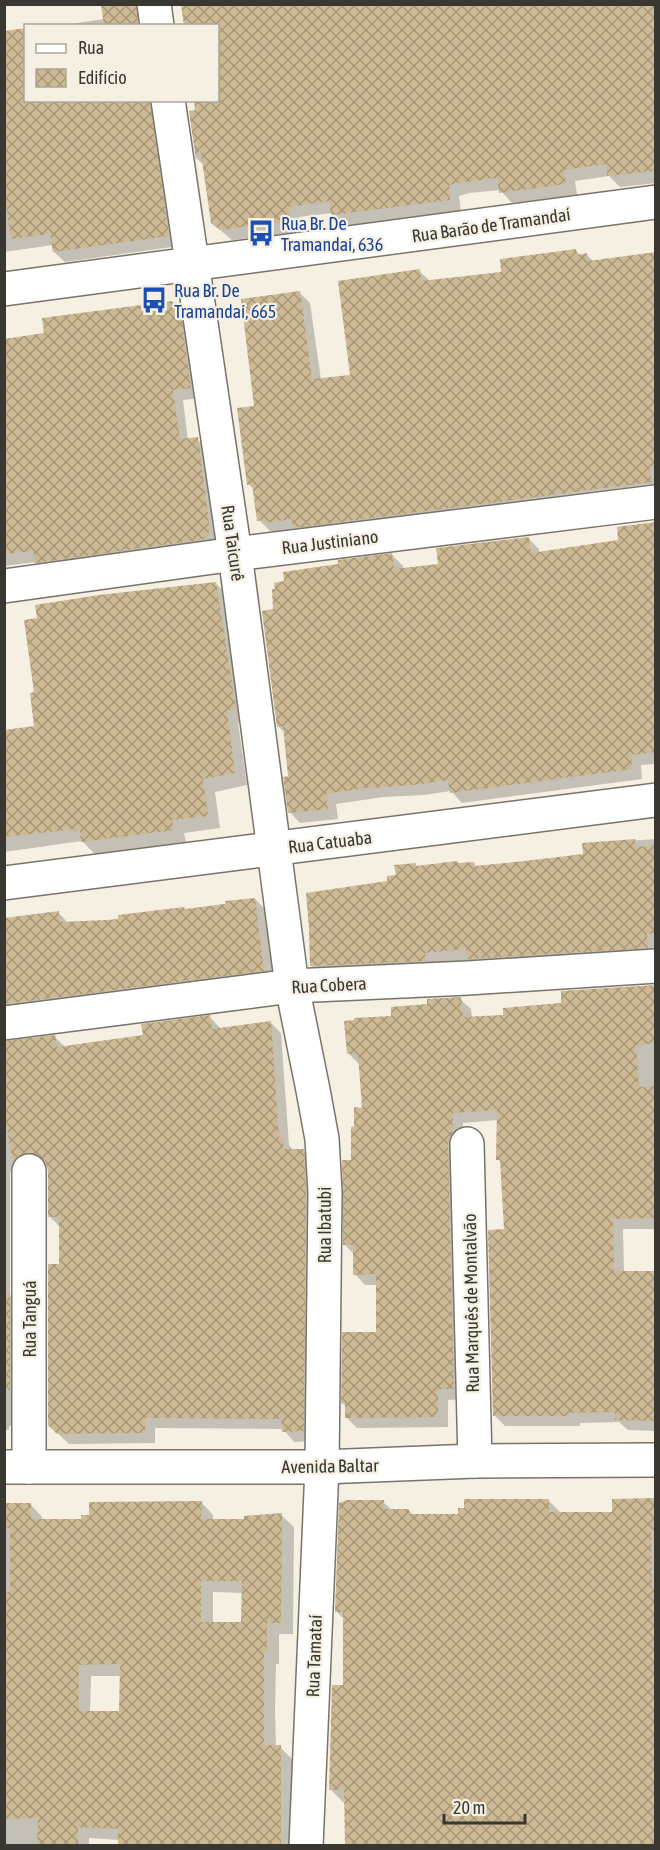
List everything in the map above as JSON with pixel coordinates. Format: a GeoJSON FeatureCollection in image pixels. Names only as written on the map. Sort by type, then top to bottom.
{"type":"FeatureCollection","features":[{"type":"Feature","properties":{"kind":"street"},"geometry":{"type":"LineString","coordinates":[[154,4],[157,24]]}},
{"type":"Feature","properties":{"kind":"street","name":"Rua Taicurê"},"geometry":{"type":"LineString","coordinates":[[168,102],[235,554],[292,986]]}},
{"type":"Feature","properties":{"kind":"street","name":"Rua Barão de Tramandaí"},"geometry":{"type":"LineString","coordinates":[[4,290],[656,202]]}},
{"type":"Feature","properties":{"kind":"street","name":"Rua Justiniano"},"geometry":{"type":"LineString","coordinates":[[4,586],[235,554],[656,502]]}},
{"type":"Feature","properties":{"kind":"street","name":"Rua Catuaba"},"geometry":{"type":"LineString","coordinates":[[4,883],[656,800]]}},
{"type":"Feature","properties":{"kind":"street","name":"Rua Cobera"},"geometry":{"type":"LineString","coordinates":[[4,1023],[292,986],[656,966]]}},
{"type":"Feature","properties":{"kind":"street","name":"Rua Ibatubi"},"geometry":{"type":"LineString","coordinates":[[292,986],[322,1139],[324,1182],[322,1467]]}},
{"type":"Feature","properties":{"kind":"street","name":"Rua Marquês de Montalvão"},"geometry":{"type":"LineString","coordinates":[[467,1144],[475,1461]]}},
{"type":"Feature","properties":{"kind":"street","name":"Rua Tanguá"},"geometry":{"type":"LineString","coordinates":[[17,1467],[29,1172]]}},
{"type":"Feature","properties":{"kind":"street","name":"Avenida Baltar"},"geometry":{"type":"LineString","coordinates":[[17,1467],[322,1467],[475,1461],[656,1460]]}},
{"type":"Feature","properties":{"kind":"street","name":"Rua Tamataí"},"geometry":{"type":"LineString","coordinates":[[306,1845],[322,1467]]}},
{"type":"Feature","properties":{"kind":"building"},"geometry":{"type":"Polygon","coordinates":[[[101,4],[136,4],[138,24],[104,24],[101,4]]]}},
{"type":"Feature","properties":{"kind":"building"},"geometry":{"type":"Polygon","coordinates":[[[181,4],[656,4],[656,171],[607,176],[606,164],[564,170],[566,184],[499,193],[497,178],[457,183],[449,185],[450,200],[331,215],[329,201],[289,207],[290,221],[220,230],[211,223],[200,147],[196,160],[189,111],[195,110],[194,102],[219,102],[219,24],[184,24],[181,4]]]}},
{"type":"Feature","properties":{"kind":"building"},"geometry":{"type":"Polygon","coordinates":[[[24,28],[24,102],[150,102],[169,236],[53,252],[50,234],[11,239],[4,190],[4,31],[24,28]]]}},
{"type":"Feature","properties":{"kind":"building"},"geometry":{"type":"Polygon","coordinates":[[[576,249],[577,255],[587,253],[588,261],[656,252],[656,466],[649,467],[652,482],[293,528],[292,519],[265,523],[264,520],[257,521],[252,484],[247,485],[237,408],[254,406],[241,299],[300,291],[312,379],[350,375],[338,281],[420,269],[421,281],[501,272],[500,259],[576,249]]]}},
{"type":"Feature","properties":{"kind":"building"},"geometry":{"type":"Polygon","coordinates":[[[172,301],[180,308],[191,388],[173,390],[180,439],[198,437],[210,531],[205,539],[35,563],[33,551],[4,554],[4,339],[44,333],[42,318],[172,301]]]}},
{"type":"Feature","properties":{"kind":"building"},"geometry":{"type":"Polygon","coordinates":[[[656,522],[656,752],[631,755],[632,769],[450,793],[448,780],[372,787],[326,794],[328,809],[288,813],[283,777],[288,776],[283,726],[277,727],[262,611],[273,609],[272,589],[275,589],[274,583],[284,581],[283,572],[338,564],[338,560],[392,553],[394,569],[438,564],[436,548],[529,537],[531,553],[618,540],[617,527],[656,522]]]}},
{"type":"Feature","properties":{"kind":"building"},"geometry":{"type":"Polygon","coordinates":[[[216,582],[236,709],[227,710],[235,773],[203,779],[208,816],[172,820],[174,830],[81,842],[80,830],[74,831],[74,829],[4,837],[4,730],[34,726],[30,693],[34,692],[24,620],[37,618],[35,605],[99,595],[216,582]]]}},
{"type":"Feature","properties":{"kind":"building"},"geometry":{"type":"Polygon","coordinates":[[[635,839],[636,847],[656,845],[656,933],[647,934],[648,948],[467,959],[466,949],[425,953],[426,961],[310,966],[306,893],[387,881],[387,876],[396,875],[394,865],[416,863],[416,866],[457,861],[458,863],[474,862],[475,866],[524,861],[583,854],[582,843],[635,839]]]}},
{"type":"Feature","properties":{"kind":"building"},"geometry":{"type":"Polygon","coordinates":[[[255,898],[264,971],[4,1004],[4,918],[59,911],[59,922],[106,920],[118,919],[118,915],[226,904],[225,901],[255,898]]]}},
{"type":"Feature","properties":{"kind":"building"},"geometry":{"type":"Polygon","coordinates":[[[656,985],[656,1043],[636,1045],[639,1087],[656,1086],[656,1218],[613,1219],[614,1271],[656,1271],[656,1421],[615,1420],[615,1412],[570,1413],[570,1416],[493,1416],[488,1230],[504,1229],[500,1160],[496,1160],[497,1110],[453,1113],[452,1133],[448,1144],[454,1389],[438,1389],[438,1417],[345,1418],[345,1402],[341,1404],[342,1332],[376,1332],[376,1274],[353,1275],[353,1245],[343,1245],[342,1160],[351,1160],[351,1127],[354,1126],[354,1107],[362,1108],[358,1054],[347,1054],[344,1021],[354,1020],[354,1018],[391,1016],[391,1007],[427,1004],[427,999],[461,997],[463,1017],[503,1015],[503,1008],[561,1003],[561,991],[656,985]]]}},
{"type":"Feature","properties":{"kind":"building"},"geometry":{"type":"Polygon","coordinates":[[[210,1015],[212,1029],[271,1021],[279,1138],[284,1138],[283,1149],[304,1149],[306,1192],[304,1431],[282,1432],[281,1419],[145,1418],[145,1433],[57,1434],[48,1425],[48,1264],[59,1264],[59,1217],[48,1217],[48,1171],[45,1161],[38,1155],[28,1152],[19,1155],[13,1162],[4,1113],[4,1041],[55,1035],[57,1047],[143,1035],[141,1024],[210,1015]]]}},
{"type":"Feature","properties":{"kind":"building"},"geometry":{"type":"Polygon","coordinates":[[[10,1294],[10,1391],[4,1386],[4,1295],[10,1294]]]}},
{"type":"Feature","properties":{"kind":"building"},"geometry":{"type":"Polygon","coordinates":[[[656,1498],[656,1530],[651,1530],[652,1589],[656,1589],[656,1845],[345,1845],[344,1790],[329,1790],[332,1685],[343,1685],[343,1612],[335,1612],[339,1503],[347,1500],[384,1500],[384,1509],[409,1509],[409,1514],[458,1514],[458,1508],[464,1508],[464,1499],[549,1499],[549,1512],[612,1512],[612,1499],[656,1498]]]}},
{"type":"Feature","properties":{"kind":"building"},"geometry":{"type":"Polygon","coordinates":[[[202,1501],[201,1519],[244,1519],[244,1516],[282,1513],[281,1623],[267,1623],[267,1652],[264,1652],[264,1745],[281,1745],[281,1845],[118,1845],[118,1829],[78,1827],[78,1845],[37,1845],[38,1818],[4,1819],[4,1592],[10,1592],[10,1528],[4,1528],[4,1503],[31,1503],[31,1519],[81,1519],[81,1515],[89,1515],[89,1502],[202,1501]],[[201,1581],[201,1622],[241,1622],[242,1581],[201,1581]],[[120,1664],[79,1665],[79,1711],[119,1711],[120,1664]]]}},
{"type":"Feature","properties":{"kind":"place","name":"Rua Br. De Tramandaí, 636"},"geometry":{"type":"Point","coordinates":[261,233]}},
{"type":"Feature","properties":{"kind":"place","name":"Rua Br. De Tramandaí, 665"},"geometry":{"type":"Point","coordinates":[154,300]}}]}
